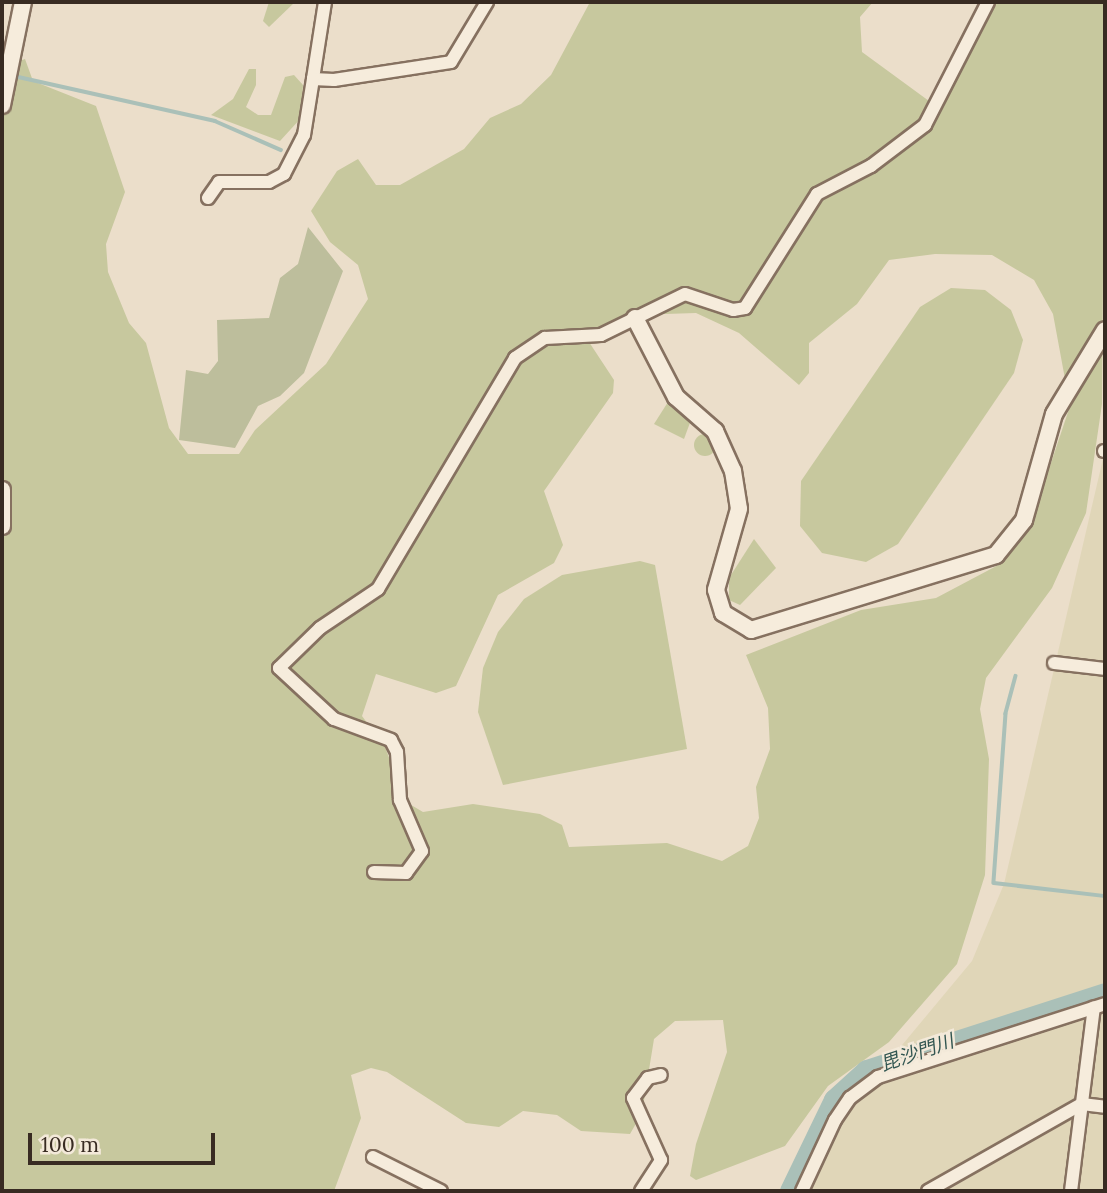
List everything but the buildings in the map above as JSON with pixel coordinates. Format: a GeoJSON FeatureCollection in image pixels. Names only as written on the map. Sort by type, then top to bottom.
{"type":"FeatureCollection","features":[{"type":"Feature","properties":{"kind":"street"},"geometry":{"type":"LineString","coordinates":[[2,106],[23,2]]}},
{"type":"Feature","properties":{"kind":"street"},"geometry":{"type":"LineString","coordinates":[[208,198],[219,182],[269,182],[284,174],[304,135],[325,2]]}},
{"type":"Feature","properties":{"kind":"street"},"geometry":{"type":"LineString","coordinates":[[313,79],[442,66],[459,55],[487,2]]}},
{"type":"Feature","properties":{"kind":"street"},"geometry":{"type":"LineString","coordinates":[[374,872],[407,873],[422,851],[400,800],[397,752],[391,740],[334,719],[279,668],[320,628],[378,589],[515,358],[545,338],[594,337],[685,294],[733,310],[745,308],[817,194],[871,166],[925,125],[988,2]]}},
{"type":"Feature","properties":{"kind":"street"},"geometry":{"type":"LineString","coordinates":[[635,318],[676,397],[715,431],[733,471],[739,509],[716,590],[723,613],[751,630],[996,555],[1024,520],[1054,414],[1105,330]]}},
{"type":"Feature","properties":{"kind":"street"},"geometry":{"type":"LineString","coordinates":[[2,490],[2,526]]}},
{"type":"Feature","properties":{"kind":"street"},"geometry":{"type":"LineString","coordinates":[[1054,663],[1105,669]]}},
{"type":"Feature","properties":{"kind":"street"},"geometry":{"type":"LineString","coordinates":[[802,1191],[835,1120],[850,1098],[878,1077],[1100,1006],[1082,1104],[1072,1191]]}},
{"type":"Feature","properties":{"kind":"street"},"geometry":{"type":"LineString","coordinates":[[641,1191],[661,1160],[633,1098],[648,1078],[661,1075]]}},
{"type":"Feature","properties":{"kind":"street"},"geometry":{"type":"LineString","coordinates":[[928,1191],[1082,1104],[1105,1107]]}},
{"type":"Feature","properties":{"kind":"street"},"geometry":{"type":"LineString","coordinates":[[373,1157],[441,1191]]}},
{"type":"Feature","properties":{"kind":"shaded area"},"geometry":{"type":"Polygon","coordinates":[[[1105,450],[1105,1191],[808,1191],[848,1110],[972,961],[1004,884],[1105,450]]]}},
{"type":"Feature","properties":{"kind":"green space"},"geometry":{"type":"Polygon","coordinates":[[[269,2],[295,2],[269,27],[263,21],[269,2]]]}},
{"type":"Feature","properties":{"kind":"green space"},"geometry":{"type":"Polygon","coordinates":[[[590,2],[873,2],[860,17],[862,52],[929,101],[945,98],[991,2],[1105,2],[1102,404],[1086,513],[1052,588],[986,678],[980,709],[989,759],[985,875],[957,964],[889,1042],[828,1086],[785,1146],[696,1180],[690,1176],[696,1144],[727,1052],[723,1020],[675,1021],[654,1039],[642,1113],[630,1134],[581,1131],[557,1115],[523,1111],[499,1127],[466,1123],[387,1072],[371,1068],[351,1075],[361,1118],[334,1191],[2,1191],[2,67],[25,59],[33,81],[96,106],[125,192],[106,244],[108,272],[129,323],[146,343],[169,428],[188,454],[239,454],[255,430],[326,364],[368,299],[358,265],[330,242],[311,211],[337,171],[358,159],[376,185],[400,185],[464,149],[490,118],[521,104],[551,75],[590,2]],[[935,254],[889,260],[857,304],[809,343],[809,373],[799,385],[739,333],[696,313],[634,315],[590,331],[589,342],[614,380],[613,393],[544,491],[563,545],[554,563],[498,595],[456,686],[436,693],[376,674],[362,716],[385,747],[406,802],[423,812],[473,804],[540,814],[562,825],[569,847],[667,843],[722,861],[748,846],[759,818],[756,787],[770,749],[768,708],[746,655],[861,610],[936,598],[1004,562],[1040,496],[1070,406],[1053,314],[1034,280],[992,255],[935,254]]]}},
{"type":"Feature","properties":{"kind":"green space"},"geometry":{"type":"Polygon","coordinates":[[[249,69],[256,69],[256,85],[246,107],[258,115],[271,115],[285,77],[294,75],[303,85],[301,118],[280,141],[211,115],[233,99],[249,69]]]}},
{"type":"Feature","properties":{"kind":"green space"},"geometry":{"type":"Polygon","coordinates":[[[308,227],[343,271],[304,373],[280,396],[258,406],[235,448],[179,440],[186,370],[208,374],[218,361],[217,320],[269,318],[280,278],[298,264],[308,227]]]}},
{"type":"Feature","properties":{"kind":"green space"},"geometry":{"type":"Polygon","coordinates":[[[951,288],[985,290],[1011,310],[1023,340],[1014,373],[898,544],[866,562],[822,553],[800,526],[801,481],[920,307],[951,288]]]}},
{"type":"Feature","properties":{"kind":"green space"},"geometry":{"type":"Polygon","coordinates":[[[668,402],[691,420],[684,439],[654,424],[668,402]]]}},
{"type":"Feature","properties":{"kind":"green space"},"geometry":{"type":"Polygon","coordinates":[[[705,434],[713,437],[716,445],[713,453],[705,456],[697,453],[694,445],[697,437],[705,434]]]}},
{"type":"Feature","properties":{"kind":"green space"},"geometry":{"type":"Polygon","coordinates":[[[754,539],[776,568],[740,605],[729,600],[729,578],[754,539]]]}},
{"type":"Feature","properties":{"kind":"green space"},"geometry":{"type":"Polygon","coordinates":[[[640,561],[655,565],[687,749],[503,785],[478,712],[483,668],[498,632],[524,599],[562,575],[640,561]]]}},
{"type":"Feature","properties":{"kind":"waterway"},"geometry":{"type":"LineString","coordinates":[[14,76],[215,121],[281,150]]}},
{"type":"Feature","properties":{"kind":"waterway"},"geometry":{"type":"LineString","coordinates":[[1016,676],[1006,714],[994,883],[1105,896]]}},
{"type":"Feature","properties":{"kind":"waterway","name":"毘沙門川"},"geometry":{"type":"LineString","coordinates":[[791,1191],[835,1100],[867,1071],[1105,994]]}}]}
